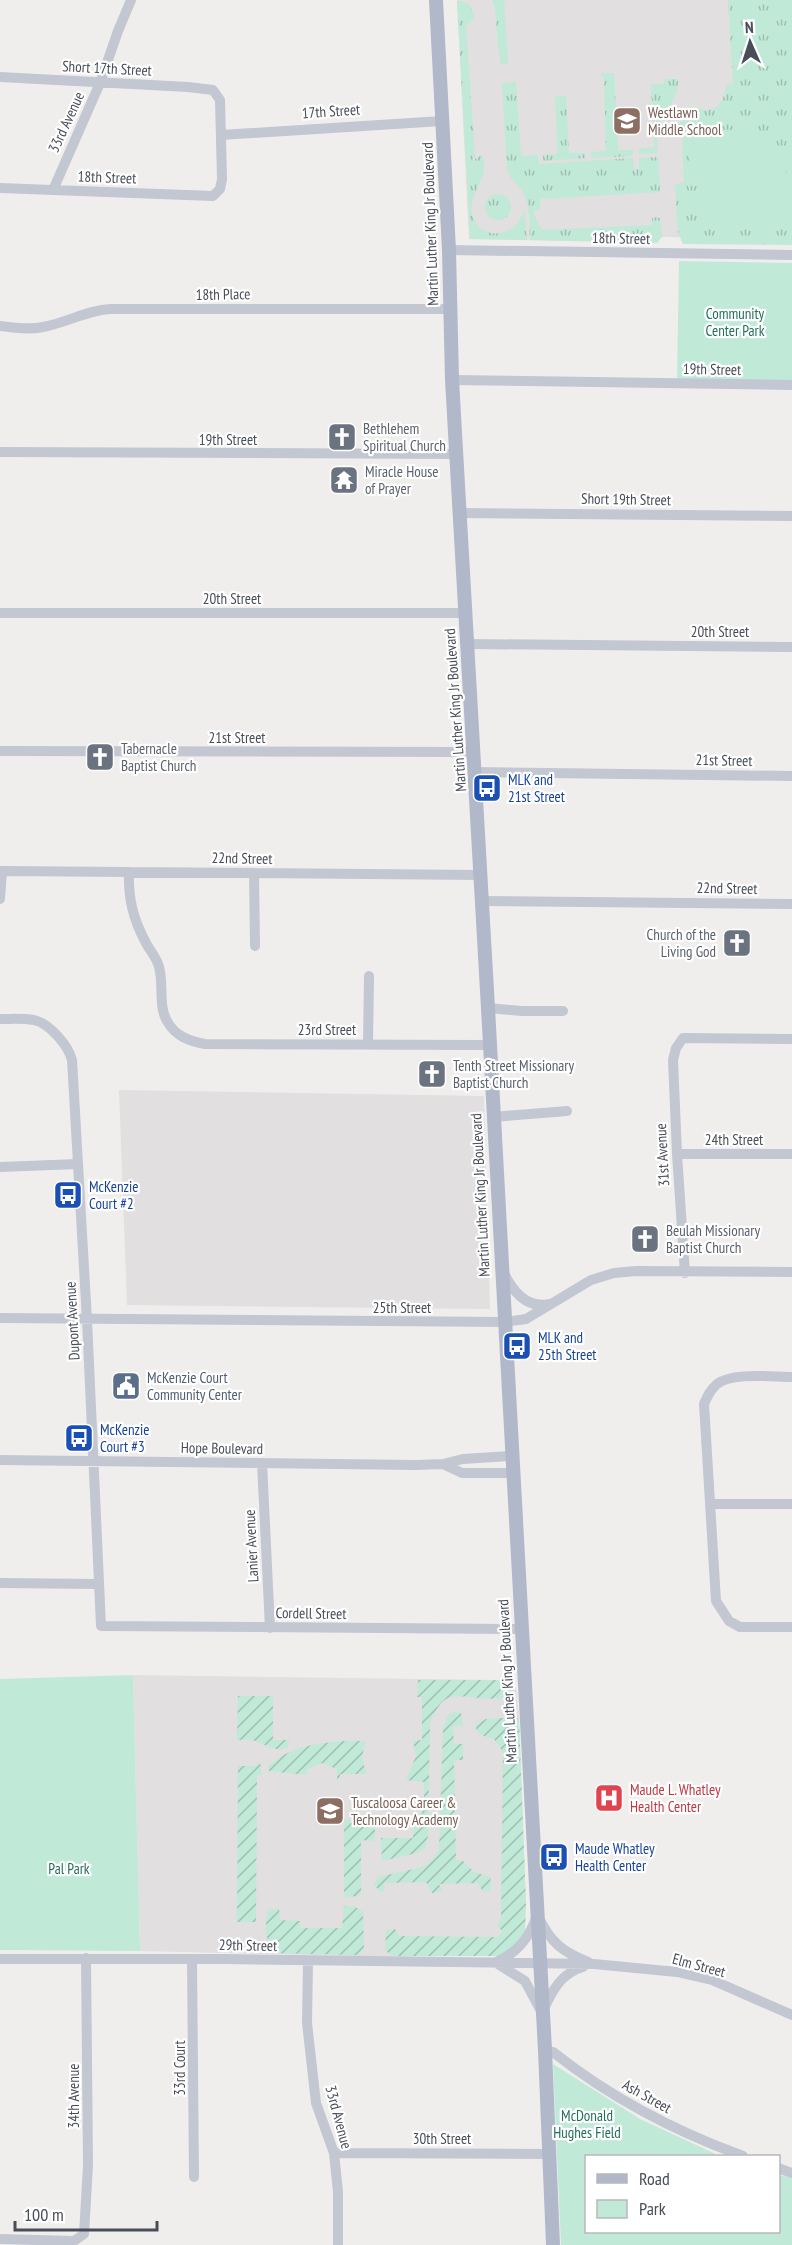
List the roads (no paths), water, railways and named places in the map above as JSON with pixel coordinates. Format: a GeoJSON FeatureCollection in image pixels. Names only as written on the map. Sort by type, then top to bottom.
{"type":"FeatureCollection","features":[{"type":"Feature","properties":{"kind":"main road","name":"Martin Luther King Jr Boulevard"},"geometry":{"type":"LineString","coordinates":[[436,0],[449,250],[452,380],[545,2050],[553,2245]]}},
{"type":"Feature","properties":{"kind":"street","name":"33rd Avenue"},"geometry":{"type":"LineString","coordinates":[[53,190],[100,83],[131,0]]}},
{"type":"Feature","properties":{"kind":"street","name":"Short 17th Street"},"geometry":{"type":"LineString","coordinates":[[0,77],[213,90],[220,100],[221,135]]}},
{"type":"Feature","properties":{"kind":"street","name":"17th Street"},"geometry":{"type":"LineString","coordinates":[[221,135],[361,124],[442,121]]}},
{"type":"Feature","properties":{"kind":"street","name":"18th Street"},"geometry":{"type":"LineString","coordinates":[[0,188],[213,196],[220,189],[222,179],[221,135]]}},
{"type":"Feature","properties":{"kind":"street","name":"18th Street"},"geometry":{"type":"LineString","coordinates":[[449,250],[792,255]]}},
{"type":"Feature","properties":{"kind":"street","name":"18th Place"},"geometry":{"type":"LineString","coordinates":[[0,326],[32,329],[44,327],[99,309],[450,309]]}},
{"type":"Feature","properties":{"kind":"street","name":"19th Street"},"geometry":{"type":"LineString","coordinates":[[452,380],[792,385]]}},
{"type":"Feature","properties":{"kind":"street","name":"19th Street"},"geometry":{"type":"LineString","coordinates":[[0,452],[456,454]]}},
{"type":"Feature","properties":{"kind":"street","name":"Short 19th Street"},"geometry":{"type":"LineString","coordinates":[[459,513],[792,516]]}},
{"type":"Feature","properties":{"kind":"street","name":"20th Street"},"geometry":{"type":"LineString","coordinates":[[0,613],[465,613]]}},
{"type":"Feature","properties":{"kind":"street","name":"20th Street"},"geometry":{"type":"LineString","coordinates":[[468,644],[792,647]]}},
{"type":"Feature","properties":{"kind":"street","name":"21st Street"},"geometry":{"type":"LineString","coordinates":[[0,751],[473,752]]}},
{"type":"Feature","properties":{"kind":"street","name":"21st Street"},"geometry":{"type":"LineString","coordinates":[[475,772],[792,776]]}},
{"type":"Feature","properties":{"kind":"street","name":"22nd Street"},"geometry":{"type":"LineString","coordinates":[[0,899],[1,871],[481,875]]}},
{"type":"Feature","properties":{"kind":"street","name":"23rd Street"},"geometry":{"type":"LineString","coordinates":[[129,872],[128,890],[132,913],[158,964],[163,1009],[171,1027],[183,1038],[205,1044],[489,1045]]}},
{"type":"Feature","properties":{"kind":"street"},"geometry":{"type":"LineString","coordinates":[[254,873],[255,946]]}},
{"type":"Feature","properties":{"kind":"street","name":"22nd Street"},"geometry":{"type":"LineString","coordinates":[[482,901],[792,904]]}},
{"type":"Feature","properties":{"kind":"street"},"geometry":{"type":"LineString","coordinates":[[368,1044],[369,976]]}},
{"type":"Feature","properties":{"kind":"street"},"geometry":{"type":"LineString","coordinates":[[488,1008],[563,1011]]}},
{"type":"Feature","properties":{"kind":"street","name":"Dupont Avenue"},"geometry":{"type":"LineString","coordinates":[[0,1019],[36,1020],[64,1044],[72,1060],[101,1626]]}},
{"type":"Feature","properties":{"kind":"street","name":"31st Avenue"},"geometry":{"type":"LineString","coordinates":[[685,1273],[677,1154],[673,1060],[675,1048],[683,1038],[792,1038]]}},
{"type":"Feature","properties":{"kind":"street"},"geometry":{"type":"LineString","coordinates":[[493,1117],[567,1111]]}},
{"type":"Feature","properties":{"kind":"street","name":"24th Street"},"geometry":{"type":"LineString","coordinates":[[677,1154],[792,1154]]}},
{"type":"Feature","properties":{"kind":"street"},"geometry":{"type":"LineString","coordinates":[[0,1167],[78,1164]]}},
{"type":"Feature","properties":{"kind":"street"},"geometry":{"type":"LineString","coordinates":[[501,1266],[508,1282],[523,1299],[532,1305],[553,1304]]}},
{"type":"Feature","properties":{"kind":"street","name":"25th Street"},"geometry":{"type":"LineString","coordinates":[[0,1318],[504,1322],[526,1319],[553,1304],[581,1284],[602,1276],[636,1271],[792,1272]]}},
{"type":"Feature","properties":{"kind":"street"},"geometry":{"type":"LineString","coordinates":[[792,1377],[729,1378],[718,1383],[709,1393],[704,1404],[716,1600],[729,1621],[740,1627],[792,1627]]}},
{"type":"Feature","properties":{"kind":"street","name":"Hope Boulevard"},"geometry":{"type":"LineString","coordinates":[[0,1460],[443,1464],[463,1459],[511,1456]]}},
{"type":"Feature","properties":{"kind":"street","name":"Lanier Avenue"},"geometry":{"type":"LineString","coordinates":[[262,1463],[270,1628]]}},
{"type":"Feature","properties":{"kind":"street","name":"Hope Boulevard"},"geometry":{"type":"LineString","coordinates":[[443,1464],[462,1473],[512,1473]]}},
{"type":"Feature","properties":{"kind":"street"},"geometry":{"type":"LineString","coordinates":[[711,1504],[792,1504]]}},
{"type":"Feature","properties":{"kind":"street"},"geometry":{"type":"LineString","coordinates":[[0,1582],[98,1584]]}},
{"type":"Feature","properties":{"kind":"street","name":"Cordell Street"},"geometry":{"type":"LineString","coordinates":[[101,1626],[521,1629]]}},
{"type":"Feature","properties":{"kind":"street"},"geometry":{"type":"LineString","coordinates":[[495,1962],[512,1955],[525,1941],[537,1913]]}},
{"type":"Feature","properties":{"kind":"street","name":"Elm Street"},"geometry":{"type":"LineString","coordinates":[[537,1913],[552,1941],[576,1957],[594,1964]]}},
{"type":"Feature","properties":{"kind":"street","name":"34th Avenue"},"geometry":{"type":"LineString","coordinates":[[0,2239],[74,2241],[84,2234],[88,2165],[86,1958]]}},
{"type":"Feature","properties":{"kind":"street","name":"29th Street"},"geometry":{"type":"LineString","coordinates":[[0,1959],[495,1962],[539,1965]]}},
{"type":"Feature","properties":{"kind":"street","name":"33rd Court"},"geometry":{"type":"LineString","coordinates":[[192,1959],[194,2177]]}},
{"type":"Feature","properties":{"kind":"street","name":"33rd Avenue"},"geometry":{"type":"LineString","coordinates":[[308,1961],[307,2023],[316,2103],[322,2125],[334,2153],[338,2192],[338,2245]]}},
{"type":"Feature","properties":{"kind":"street"},"geometry":{"type":"LineString","coordinates":[[495,1962],[525,1981],[542,2014]]}},
{"type":"Feature","properties":{"kind":"street"},"geometry":{"type":"LineString","coordinates":[[542,2014],[560,1980],[574,1970],[594,1964]]}},
{"type":"Feature","properties":{"kind":"street","name":"Elm Street"},"geometry":{"type":"LineString","coordinates":[[539,1965],[594,1964],[677,1972],[711,1980],[792,2015]]}},
{"type":"Feature","properties":{"kind":"street","name":"Ash Street"},"geometry":{"type":"LineString","coordinates":[[545,2050],[553,2052],[607,2091],[648,2115],[698,2140],[738,2155]]}},
{"type":"Feature","properties":{"kind":"street","name":"30th Street"},"geometry":{"type":"LineString","coordinates":[[334,2153],[550,2154]]}},
{"type":"Feature","properties":{"kind":"place","name":"Westlawn Middle School"},"geometry":{"type":"Point","coordinates":[627,121]}},
{"type":"Feature","properties":{"kind":"place","name":"Bethlehem Spiritual Church"},"geometry":{"type":"Point","coordinates":[342,437]}},
{"type":"Feature","properties":{"kind":"place","name":"Miracle House of Prayer"},"geometry":{"type":"Point","coordinates":[344,480]}},
{"type":"Feature","properties":{"kind":"place","name":"Tabernacle Baptist Church"},"geometry":{"type":"Point","coordinates":[100,757]}},
{"type":"Feature","properties":{"kind":"place","name":"MLK and 21st Street"},"geometry":{"type":"Point","coordinates":[487,788]}},
{"type":"Feature","properties":{"kind":"place","name":"Church of the Living God"},"geometry":{"type":"Point","coordinates":[737,943]}},
{"type":"Feature","properties":{"kind":"place","name":"Tenth Street Missionary Baptist Church"},"geometry":{"type":"Point","coordinates":[432,1074]}},
{"type":"Feature","properties":{"kind":"place","name":"McKenzie Court #2"},"geometry":{"type":"Point","coordinates":[68,1195]}},
{"type":"Feature","properties":{"kind":"place","name":"Beulah Missionary Baptist Church"},"geometry":{"type":"Point","coordinates":[645,1239]}},
{"type":"Feature","properties":{"kind":"place","name":"MLK and 25th Street"},"geometry":{"type":"Point","coordinates":[517,1346]}},
{"type":"Feature","properties":{"kind":"place","name":"McKenzie Court Community Center"},"geometry":{"type":"Point","coordinates":[126,1386]}},
{"type":"Feature","properties":{"kind":"place","name":"McKenzie Court #3"},"geometry":{"type":"Point","coordinates":[79,1438]}},
{"type":"Feature","properties":{"kind":"place","name":"Maude L. Whatley Health Center"},"geometry":{"type":"Point","coordinates":[609,1798]}},
{"type":"Feature","properties":{"kind":"place","name":"Tuscaloosa Career & Technology Academy"},"geometry":{"type":"Point","coordinates":[330,1811]}},
{"type":"Feature","properties":{"kind":"place","name":"Maude Whatley Health Center"},"geometry":{"type":"Point","coordinates":[554,1857]}},
{"type":"Feature","properties":{"kind":"park label","name":"Community Center Park"},"geometry":{"type":"Point","coordinates":[735,322]}},
{"type":"Feature","properties":{"kind":"park label","name":"Pal Park"},"geometry":{"type":"Point","coordinates":[69,1868]}},
{"type":"Feature","properties":{"kind":"park label","name":"McDonald Hughes Field"},"geometry":{"type":"Point","coordinates":[587,2124]}}]}
